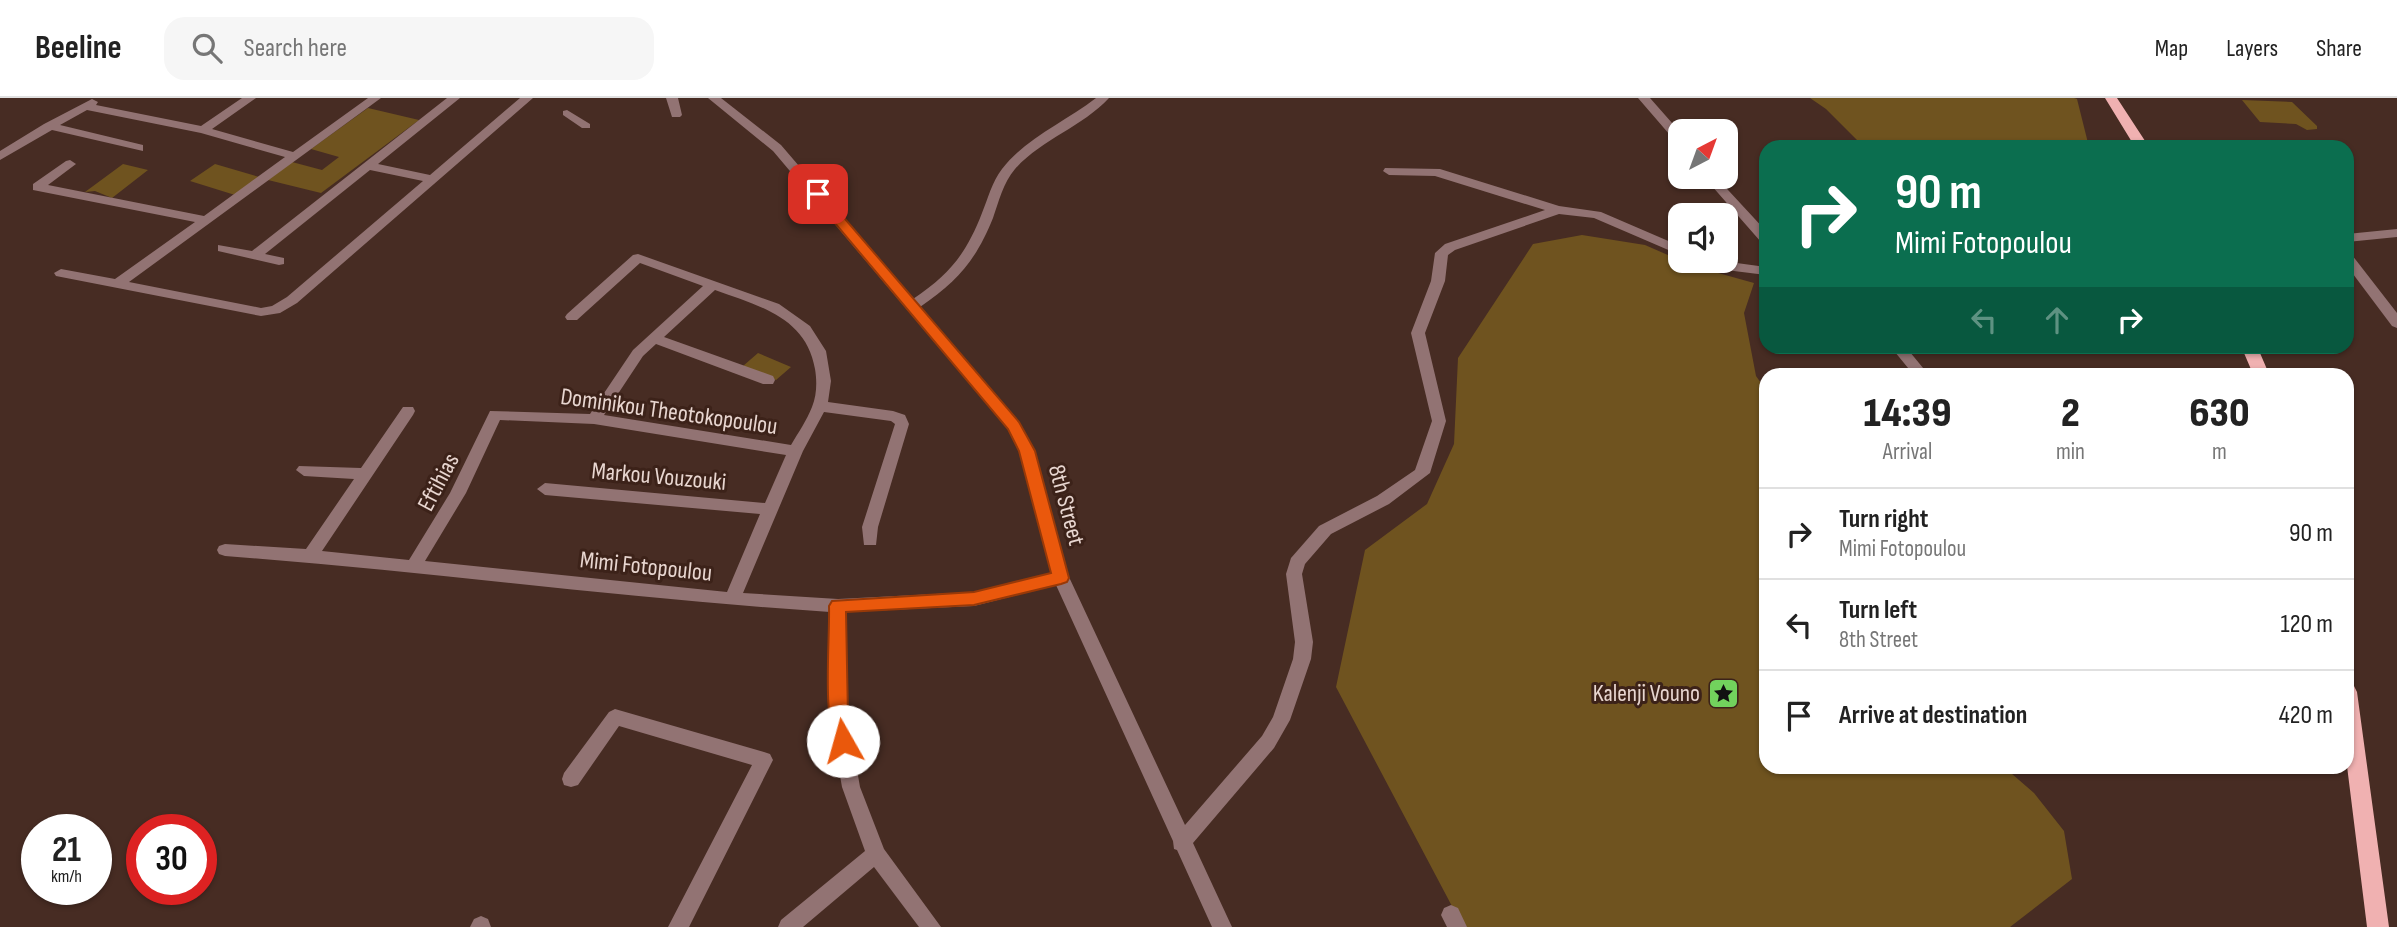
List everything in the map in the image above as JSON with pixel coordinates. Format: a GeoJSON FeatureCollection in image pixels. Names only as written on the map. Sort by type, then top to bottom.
{"type":"FeatureCollection","features":[{"type":"Feature","properties":{"kind":"main road"},"geometry":{"type":"LineString","coordinates":[[2111,98],[2138,140]]}},
{"type":"Feature","properties":{"kind":"main road"},"geometry":{"type":"LineString","coordinates":[[2354,756],[2378,927]]}},
{"type":"Feature","properties":{"kind":"street"},"geometry":{"type":"LineString","coordinates":[[0,156],[97,98]]}},
{"type":"Feature","properties":{"kind":"street"},"geometry":{"type":"LineString","coordinates":[[203,130],[250,98]]}},
{"type":"Feature","properties":{"kind":"street"},"geometry":{"type":"LineString","coordinates":[[120,282],[375,98]]}},
{"type":"Feature","properties":{"kind":"street"},"geometry":{"type":"LineString","coordinates":[[255,256],[454,98]]}},
{"type":"Feature","properties":{"kind":"street"},"geometry":{"type":"LineString","coordinates":[[61,273],[120,282],[261,312],[275,310],[292,300],[527,98]]}},
{"type":"Feature","properties":{"kind":"street"},"geometry":{"type":"LineString","coordinates":[[672,98],[676,115]]}},
{"type":"Feature","properties":{"kind":"street","name":"8th Street"},"geometry":{"type":"LineString","coordinates":[[714,98],[777,148],[1014,426],[1027,451],[1061,578],[1222,927]]}},
{"type":"Feature","properties":{"kind":"street"},"geometry":{"type":"LineString","coordinates":[[911,306],[946,283],[963,267],[975,247],[1001,181],[1016,161],[1047,135],[1103,98]]}},
{"type":"Feature","properties":{"kind":"street"},"geometry":{"type":"LineString","coordinates":[[1644,98],[1668,125]]}},
{"type":"Feature","properties":{"kind":"street"},"geometry":{"type":"LineString","coordinates":[[86,106],[203,130],[295,156]]}},
{"type":"Feature","properties":{"kind":"street"},"geometry":{"type":"LineString","coordinates":[[567,113],[586,126]]}},
{"type":"Feature","properties":{"kind":"street"},"geometry":{"type":"LineString","coordinates":[[48,126],[139,148]]}},
{"type":"Feature","properties":{"kind":"street"},"geometry":{"type":"LineString","coordinates":[[70,163],[37,187],[207,219]]}},
{"type":"Feature","properties":{"kind":"street"},"geometry":{"type":"LineString","coordinates":[[369,166],[433,179]]}},
{"type":"Feature","properties":{"kind":"street"},"geometry":{"type":"LineString","coordinates":[[1389,171],[1436,172],[1558,210],[1581,212],[1614,221],[1668,246]]}},
{"type":"Feature","properties":{"kind":"street"},"geometry":{"type":"LineString","coordinates":[[1721,189],[1759,231]]}},
{"type":"Feature","properties":{"kind":"street"},"geometry":{"type":"LineString","coordinates":[[1181,843],[1268,742],[1281,720],[1302,659],[1304,642],[1294,574],[1297,562],[1325,530],[1383,500],[1422,473],[1439,421],[1418,333],[1438,281],[1443,253],[1450,247],[1558,210]]}},
{"type":"Feature","properties":{"kind":"street"},"geometry":{"type":"LineString","coordinates":[[2354,237],[2397,233]]}},
{"type":"Feature","properties":{"kind":"street"},"geometry":{"type":"LineString","coordinates":[[223,248],[279,261]]}},
{"type":"Feature","properties":{"kind":"street"},"geometry":{"type":"LineString","coordinates":[[572,317],[638,258],[774,307],[805,329],[820,351],[824,381],[820,406],[795,451],[732,599]]}},
{"type":"Feature","properties":{"kind":"street"},"geometry":{"type":"LineString","coordinates":[[2354,266],[2397,323]]}},
{"type":"Feature","properties":{"kind":"street"},"geometry":{"type":"LineString","coordinates":[[1738,267],[1759,270]]}},
{"type":"Feature","properties":{"kind":"street"},"geometry":{"type":"LineString","coordinates":[[594,419],[638,353],[714,284]]}},
{"type":"Feature","properties":{"kind":"street"},"geometry":{"type":"LineString","coordinates":[[653,338],[768,380]]}},
{"type":"Feature","properties":{"kind":"street"},"geometry":{"type":"LineString","coordinates":[[1905,354],[1916,368]]}},
{"type":"Feature","properties":{"kind":"street"},"geometry":{"type":"LineString","coordinates":[[820,406],[893,416],[900,419],[902,424],[870,527],[870,541]]}},
{"type":"Feature","properties":{"kind":"street"},"geometry":{"type":"LineString","coordinates":[[310,556],[408,411]]}},
{"type":"Feature","properties":{"kind":"street","name":"Dominikou Theotokopoulou"},"geometry":{"type":"LineString","coordinates":[[495,415],[594,419],[795,451]]}},
{"type":"Feature","properties":{"kind":"street","name":"Eftihias"},"geometry":{"type":"LineString","coordinates":[[413,567],[436,534],[471,472],[495,415]]}},
{"type":"Feature","properties":{"kind":"street"},"geometry":{"type":"LineString","coordinates":[[304,470],[365,474]]}},
{"type":"Feature","properties":{"kind":"street","name":"Markou Vouzouki"},"geometry":{"type":"LineString","coordinates":[[545,489],[770,509]]}},
{"type":"Feature","properties":{"kind":"street","name":"Mimi Fotopoulou"},"geometry":{"type":"LineString","coordinates":[[225,550],[310,556],[732,599],[838,606],[974,599],[1061,578]]}},
{"type":"Feature","properties":{"kind":"street"},"geometry":{"type":"LineString","coordinates":[[838,606],[839,718],[851,787],[876,854],[931,927]]}},
{"type":"Feature","properties":{"kind":"street"},"geometry":{"type":"LineString","coordinates":[[571,779],[615,717],[764,760],[678,927]]}},
{"type":"Feature","properties":{"kind":"street"},"geometry":{"type":"LineString","coordinates":[[788,927],[876,854]]}},
{"type":"Feature","properties":{"kind":"shaded area"},"geometry":{"type":"Polygon","coordinates":[[[1810,98],[2074,98],[2077,99],[2087,140],[1857,140],[1826,109],[1810,98]]]}},
{"type":"Feature","properties":{"kind":"shaded area"},"geometry":{"type":"Polygon","coordinates":[[[2242,100],[2292,102],[2317,129],[2307,130],[2296,124],[2260,122],[2242,100]]]}},
{"type":"Feature","properties":{"kind":"shaded area"},"geometry":{"type":"Polygon","coordinates":[[[368,108],[419,120],[321,193],[268,180],[292,162],[322,170],[339,157],[311,149],[368,108]]]}},
{"type":"Feature","properties":{"kind":"shaded area"},"geometry":{"type":"Polygon","coordinates":[[[123,164],[148,170],[112,198],[95,191],[85,192],[123,164]]]}},
{"type":"Feature","properties":{"kind":"shaded area"},"geometry":{"type":"Polygon","coordinates":[[[215,164],[259,177],[235,195],[190,181],[215,164]]]}},
{"type":"Feature","properties":{"kind":"shaded area"},"geometry":{"type":"Polygon","coordinates":[[[1582,235],[1645,245],[1668,255],[1668,273],[1718,273],[1754,283],[1744,313],[1759,380],[1759,774],[2012,774],[2034,793],[2064,831],[2072,879],[2010,927],[1463,927],[1336,687],[1365,550],[1427,504],[1454,444],[1458,358],[1533,244],[1582,235]]]}},
{"type":"Feature","properties":{"kind":"shaded area"},"geometry":{"type":"Polygon","coordinates":[[[758,353],[791,367],[776,380],[743,366],[758,353]]]}},
{"type":"Feature","properties":{"kind":"place","name":"Kalenji Vouno"},"geometry":{"type":"Point","coordinates":[1723,693]}},
{"type":"Feature","properties":{"kind":"route"},"geometry":{"type":"LineString","coordinates":[[818,194],[1014,426],[1027,451],[1061,578],[974,599],[838,606],[839,718],[843,741]]}}]}
